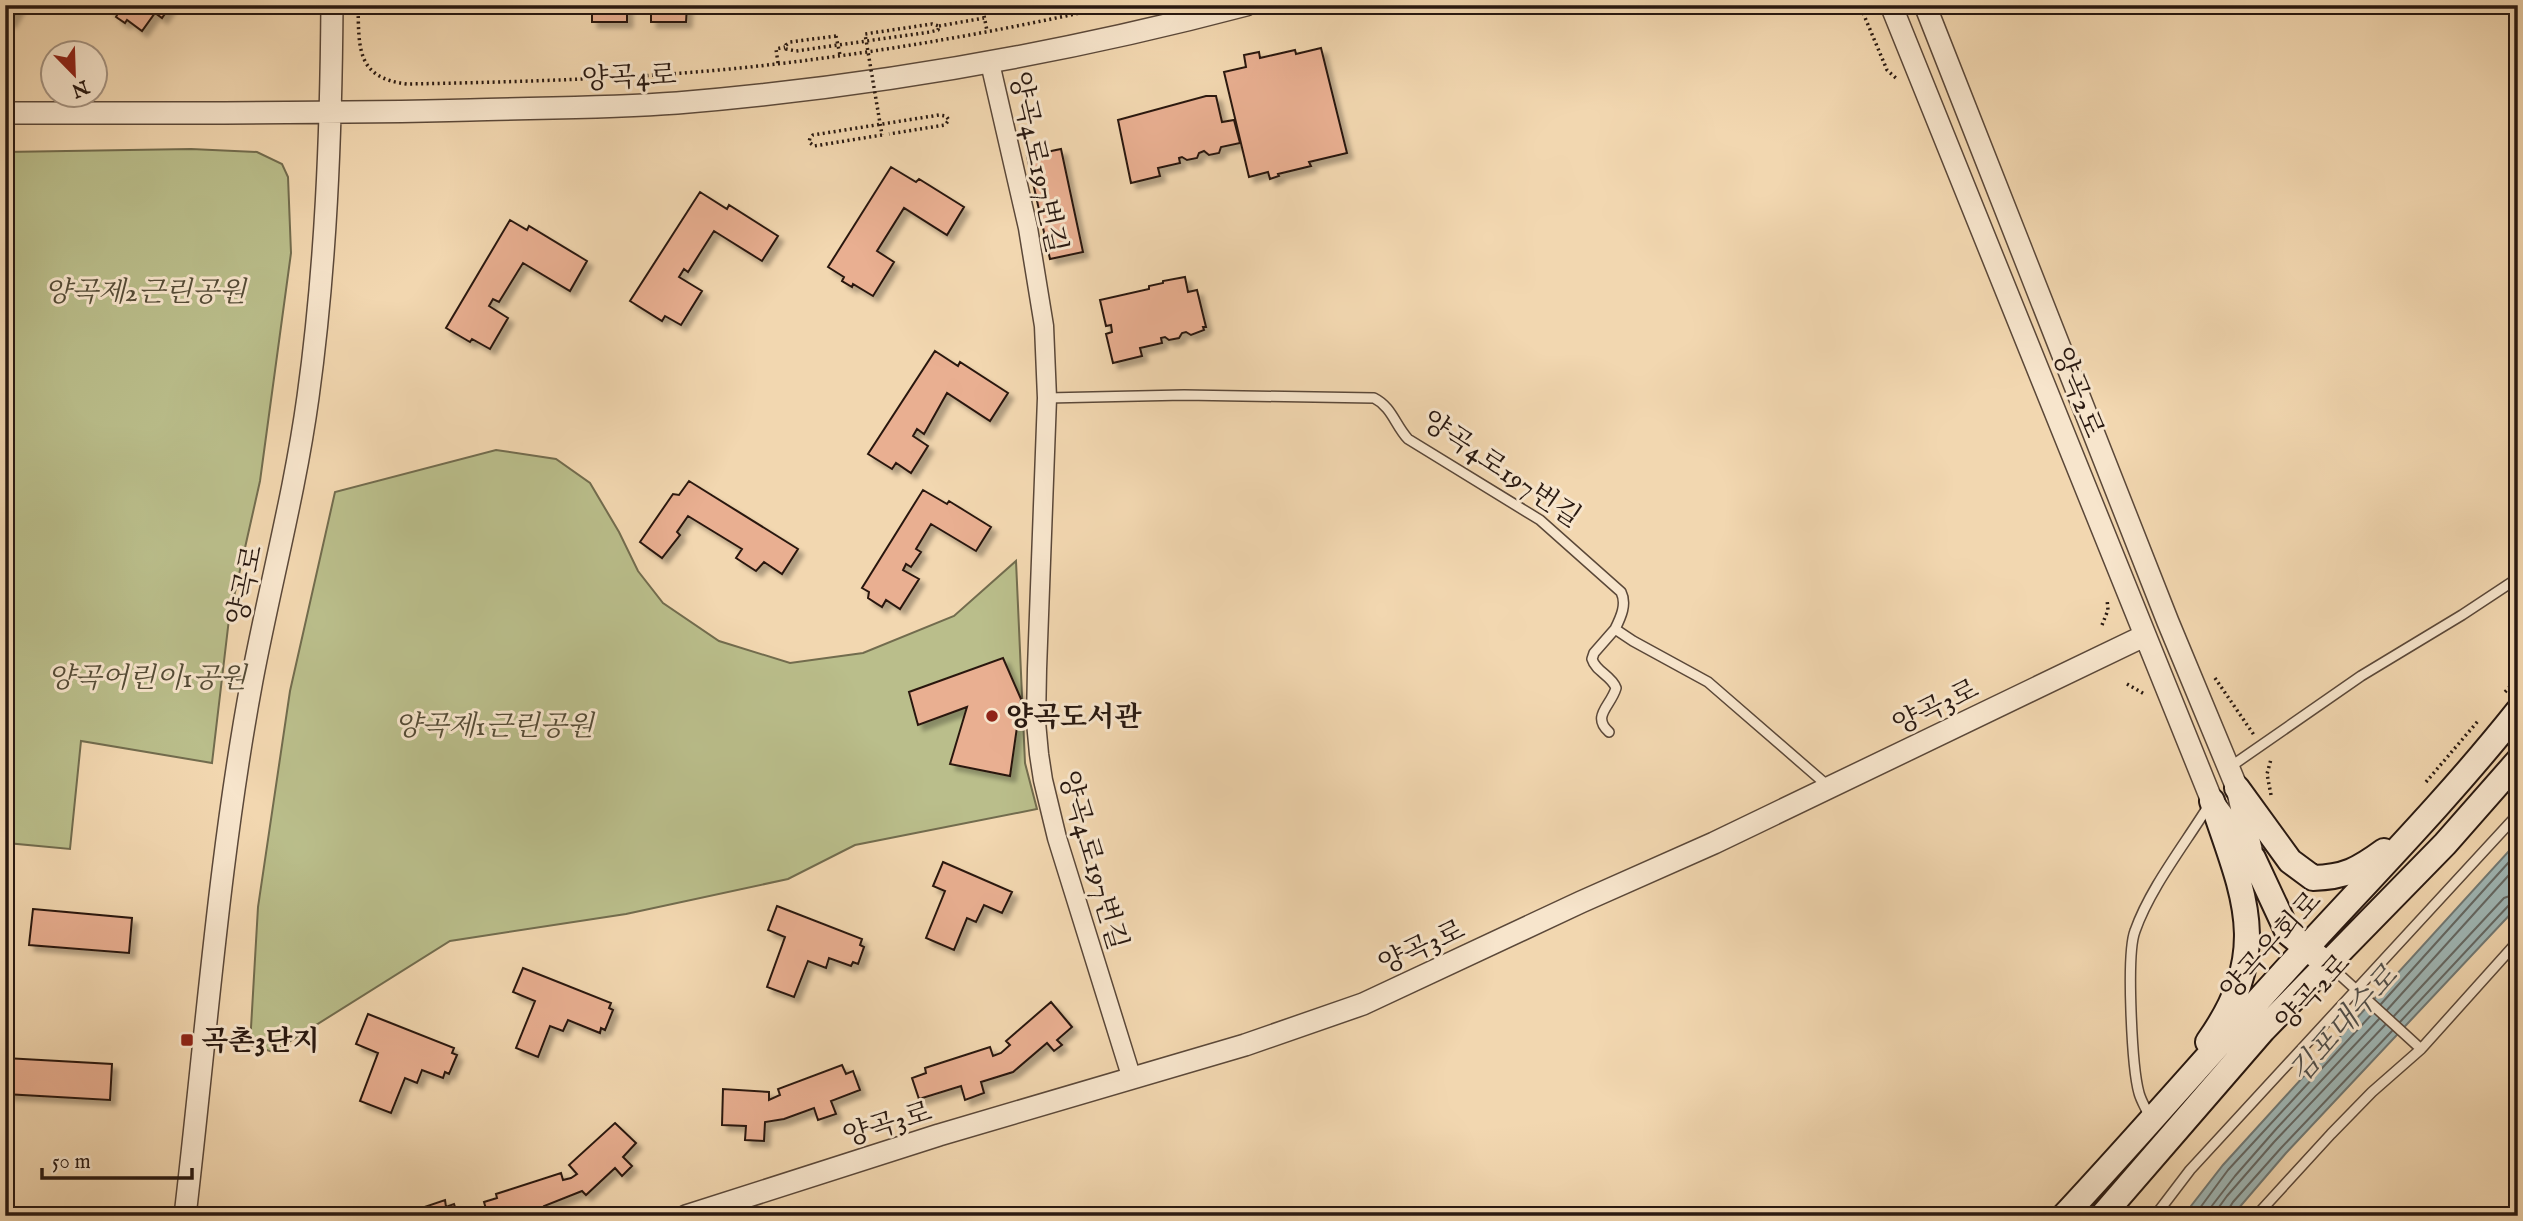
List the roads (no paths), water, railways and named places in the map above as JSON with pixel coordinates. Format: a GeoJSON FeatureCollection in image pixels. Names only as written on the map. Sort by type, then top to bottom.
{"type":"FeatureCollection","features":[{"type":"Feature","properties":{"kind":"main road","name":"양곡우회로"},"geometry":{"type":"LineString","coordinates":[[2064,1216],[2472,769],[2510,703]]}},
{"type":"Feature","properties":{"kind":"main road","name":"양곡우회로"},"geometry":{"type":"LineString","coordinates":[[2102,1216],[2263,1030],[2445,844],[2518,761]]}},
{"type":"Feature","properties":{"kind":"main road"},"geometry":{"type":"LineString","coordinates":[[2233,778],[2290,861],[2313,878],[2337,877],[2366,864],[2419,826]]}},
{"type":"Feature","properties":{"kind":"main road"},"geometry":{"type":"LineString","coordinates":[[2152,1122],[2219,1026],[2241,978],[2247,950],[2248,925],[2243,893],[2212,801]]}},
{"type":"Feature","properties":{"kind":"main road","name":"양곡2로"},"geometry":{"type":"LineString","coordinates":[[2253,858],[2288,933],[2327,964]]}},
{"type":"Feature","properties":{"kind":"street","name":"양곡로"},"geometry":{"type":"LineString","coordinates":[[186,1216],[225,859],[252,680],[287,516],[308,397],[322,259],[331,113],[332,5]]}},
{"type":"Feature","properties":{"kind":"street","name":"양곡4로"},"geometry":{"type":"LineString","coordinates":[[5,113],[331,113],[676,103],[990,63],[1160,27],[1246,5]]}},
{"type":"Feature","properties":{"kind":"street","name":"양곡2로"},"geometry":{"type":"LineString","coordinates":[[1891,5],[2212,801],[2253,858]]}},
{"type":"Feature","properties":{"kind":"street","name":"양곡2로"},"geometry":{"type":"LineString","coordinates":[[1925,5],[2168,622],[2233,778],[2253,858]]}},
{"type":"Feature","properties":{"kind":"street","name":"양곡4로197번길"},"geometry":{"type":"LineString","coordinates":[[990,63],[1025,215],[1044,326],[1047,398],[1037,669],[1036,722],[1039,754],[1057,838],[1132,1079]]}},
{"type":"Feature","properties":{"kind":"street","name":"양곡3로"},"geometry":{"type":"LineString","coordinates":[[686,1216],[939,1135],[1245,1045],[1363,1004],[1830,788],[2144,636]]}},
{"type":"Feature","properties":{"kind":"lane","name":"양곡4로197번길"},"geometry":{"type":"LineString","coordinates":[[1047,398],[1184,395],[1374,398],[1384,403],[1398,428],[1408,439],[1540,520],[1613,585],[1624,599],[1620,620],[1615,629]]}},
{"type":"Feature","properties":{"kind":"lane"},"geometry":{"type":"LineString","coordinates":[[2233,778],[2361,676],[2518,578]]}},
{"type":"Feature","properties":{"kind":"lane"},"geometry":{"type":"LineString","coordinates":[[1609,732],[1600,722],[1616,688],[1610,679],[1597,669],[1592,659],[1615,629],[1633,642],[1708,682],[1830,788]]}},
{"type":"Feature","properties":{"kind":"lane"},"geometry":{"type":"LineString","coordinates":[[2152,1122],[2139,1093],[2134,1056],[2131,961],[2134,933],[2150,901],[2212,801]]}},
{"type":"Feature","properties":{"kind":"lane","name":"양곡2로"},"geometry":{"type":"LineString","coordinates":[[2155,1216],[2190,1170],[2357,993],[2518,814]]}},
{"type":"Feature","properties":{"kind":"lane"},"geometry":{"type":"LineString","coordinates":[[2256,1216],[2331,1133],[2421,1049],[2518,941]]}},
{"type":"Feature","properties":{"kind":"lane"},"geometry":{"type":"LineString","coordinates":[[2327,964],[2421,1049]]}},
{"type":"Feature","properties":{"kind":"water"},"geometry":{"type":"Polygon","coordinates":[[[2518,841],[2518,906],[2286,1153],[2232,1216],[2186,1216],[2223,1165],[2518,841]]]}},
{"type":"Feature","properties":{"kind":"place","name":"양곡도서관"},"geometry":{"type":"Point","coordinates":[992,716]}},
{"type":"Feature","properties":{"kind":"place","name":"곡촌3단지"},"geometry":{"type":"Point","coordinates":[187,1040]}},
{"type":"Feature","properties":{"kind":"park label","name":"양곡제2근린공원"},"geometry":{"type":"Point","coordinates":[145,291]}},
{"type":"Feature","properties":{"kind":"park label","name":"양곡어린이1공원"},"geometry":{"type":"Point","coordinates":[147,677]}},
{"type":"Feature","properties":{"kind":"park label","name":"양곡제1근린공원"},"geometry":{"type":"Point","coordinates":[494,725]}},
{"type":"Feature","properties":{"kind":"water label","name":"김포대수로"},"geometry":{"type":"Point","coordinates":[2343,1024]}}]}
